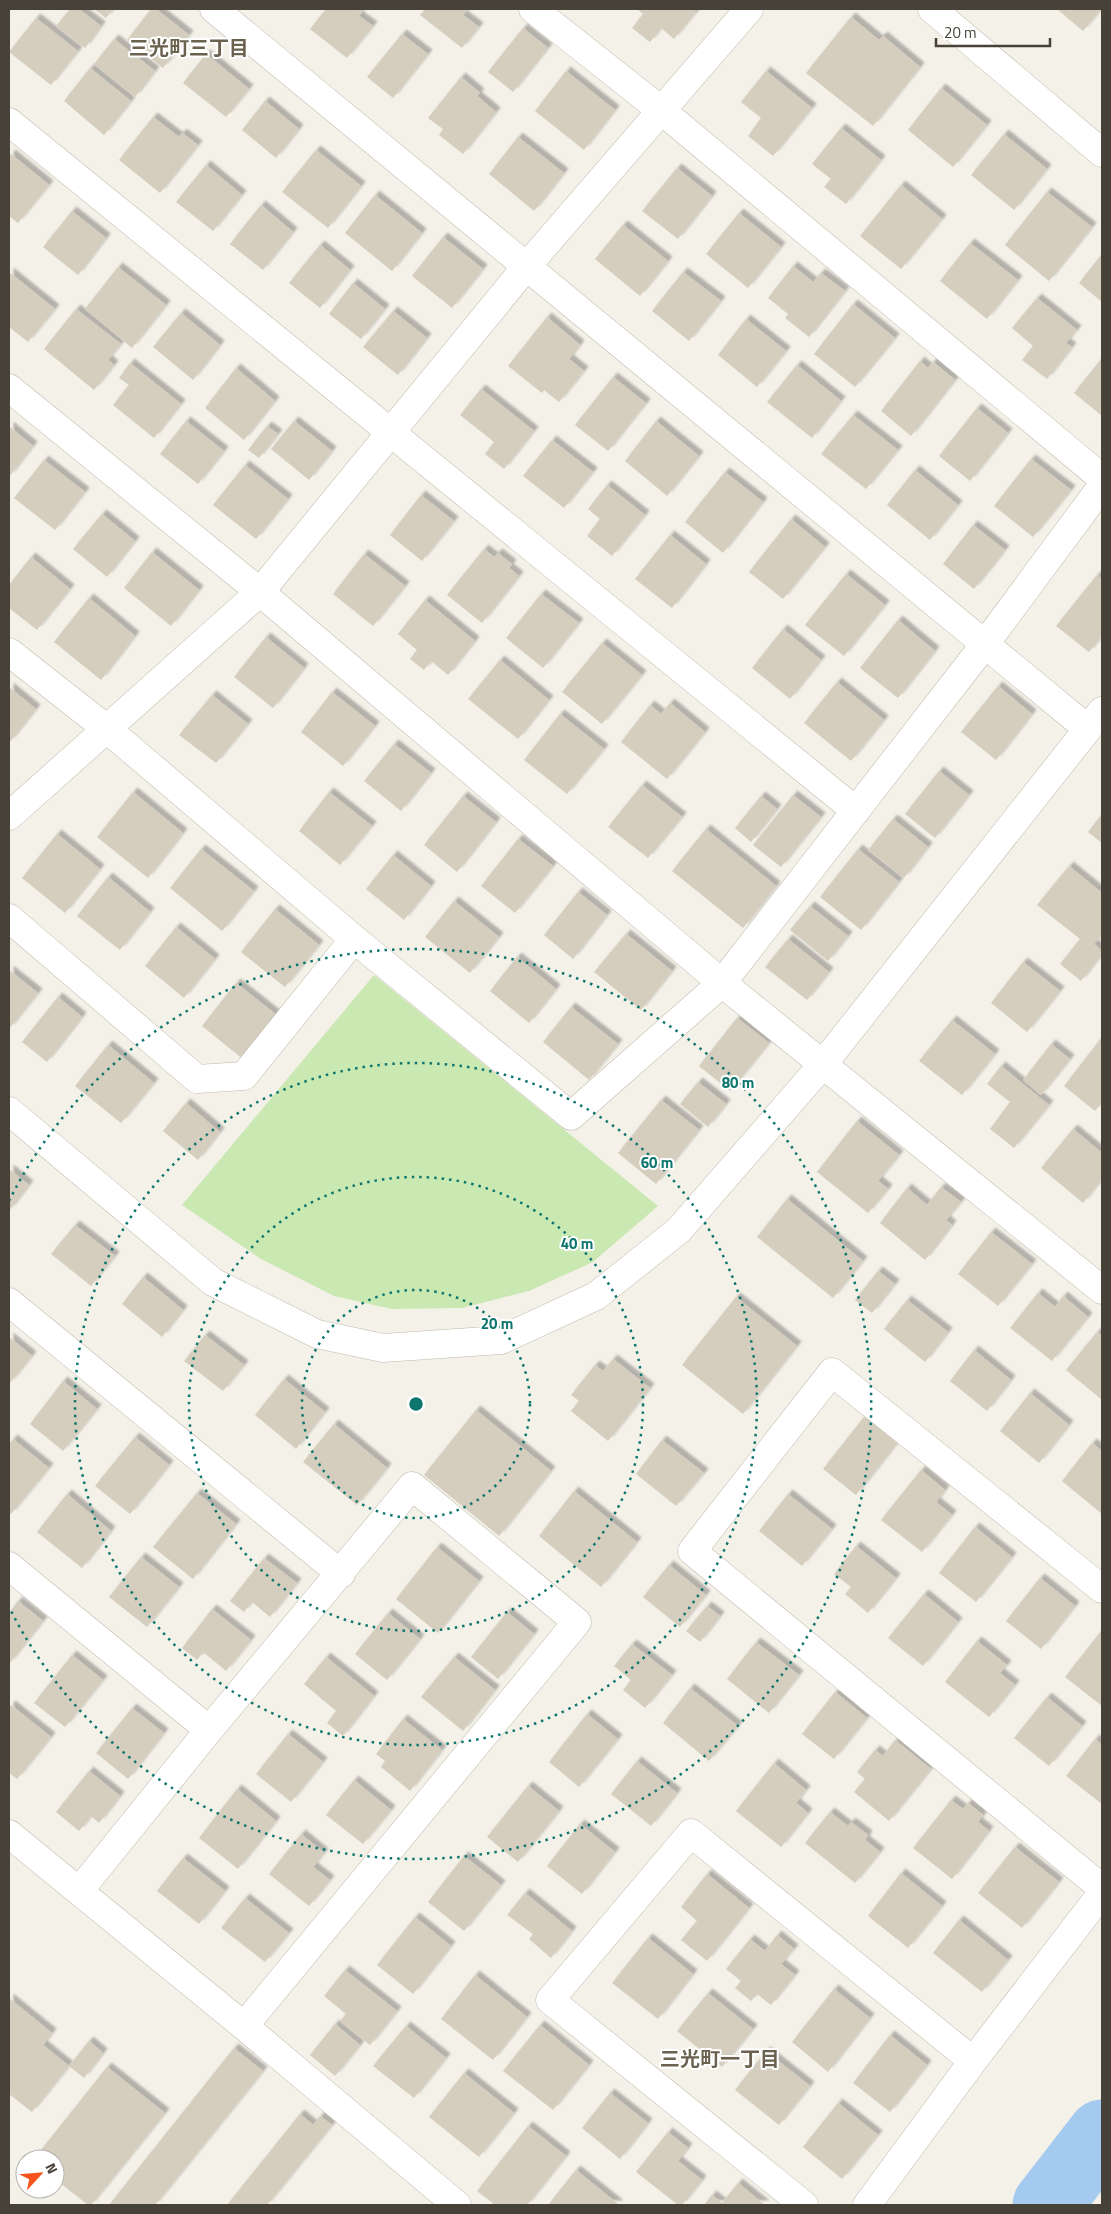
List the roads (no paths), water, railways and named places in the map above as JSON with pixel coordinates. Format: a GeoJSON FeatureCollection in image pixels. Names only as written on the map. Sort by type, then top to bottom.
{"type":"FeatureCollection","features":[{"type":"Feature","properties":{"kind":"street"},"geometry":{"type":"LineString","coordinates":[[9,1111],[214,1282],[317,1334],[382,1348],[501,1340],[596,1296],[679,1230],[823,1064],[1095,720],[985,644],[214,9]]}},
{"type":"Feature","properties":{"kind":"street"},"geometry":{"type":"LineString","coordinates":[[533,9],[662,111],[1102,478]]}},
{"type":"Feature","properties":{"kind":"street"},"geometry":{"type":"LineString","coordinates":[[9,816],[260,592],[526,267],[749,9]]}},
{"type":"Feature","properties":{"kind":"street"},"geometry":{"type":"LineString","coordinates":[[932,9],[1102,153]]}},
{"type":"Feature","properties":{"kind":"street"},"geometry":{"type":"LineString","coordinates":[[9,122],[856,810]]}},
{"type":"Feature","properties":{"kind":"street"},"geometry":{"type":"LineString","coordinates":[[9,388],[260,592],[722,983],[1102,1290]]}},
{"type":"Feature","properties":{"kind":"street"},"geometry":{"type":"LineString","coordinates":[[9,652],[107,730],[354,939],[571,1116],[722,983],[985,644],[1102,486]]}},
{"type":"Feature","properties":{"kind":"street"},"geometry":{"type":"LineString","coordinates":[[9,918],[197,1079],[244,1076],[354,939]]}},
{"type":"Feature","properties":{"kind":"street"},"geometry":{"type":"LineString","coordinates":[[9,1302],[340,1574]]}},
{"type":"Feature","properties":{"kind":"street"},"geometry":{"type":"LineString","coordinates":[[1102,1589],[832,1372],[692,1551],[1102,1888]]}},
{"type":"Feature","properties":{"kind":"street"},"geometry":{"type":"LineString","coordinates":[[79,1891],[412,1486],[577,1622],[244,2026]]}},
{"type":"Feature","properties":{"kind":"street"},"geometry":{"type":"LineString","coordinates":[[9,1566],[210,1730]]}},
{"type":"Feature","properties":{"kind":"street"},"geometry":{"type":"LineString","coordinates":[[804,2205],[550,2000],[692,1832],[973,2061]]}},
{"type":"Feature","properties":{"kind":"street"},"geometry":{"type":"LineString","coordinates":[[9,1834],[244,2026],[457,2205]]}},
{"type":"Feature","properties":{"kind":"street"},"geometry":{"type":"LineString","coordinates":[[867,2205],[973,2061],[1102,1893]]}},
{"type":"Feature","properties":{"kind":"waterway"},"geometry":{"type":"LineString","coordinates":[[1047,2205],[1102,2134]]}},
{"type":"Feature","properties":{"kind":"district","name":"三光町三丁目"},"geometry":{"type":"Point","coordinates":[189,48]}},
{"type":"Feature","properties":{"kind":"district","name":"三光町一丁目"},"geometry":{"type":"Point","coordinates":[720,2059]}}]}
